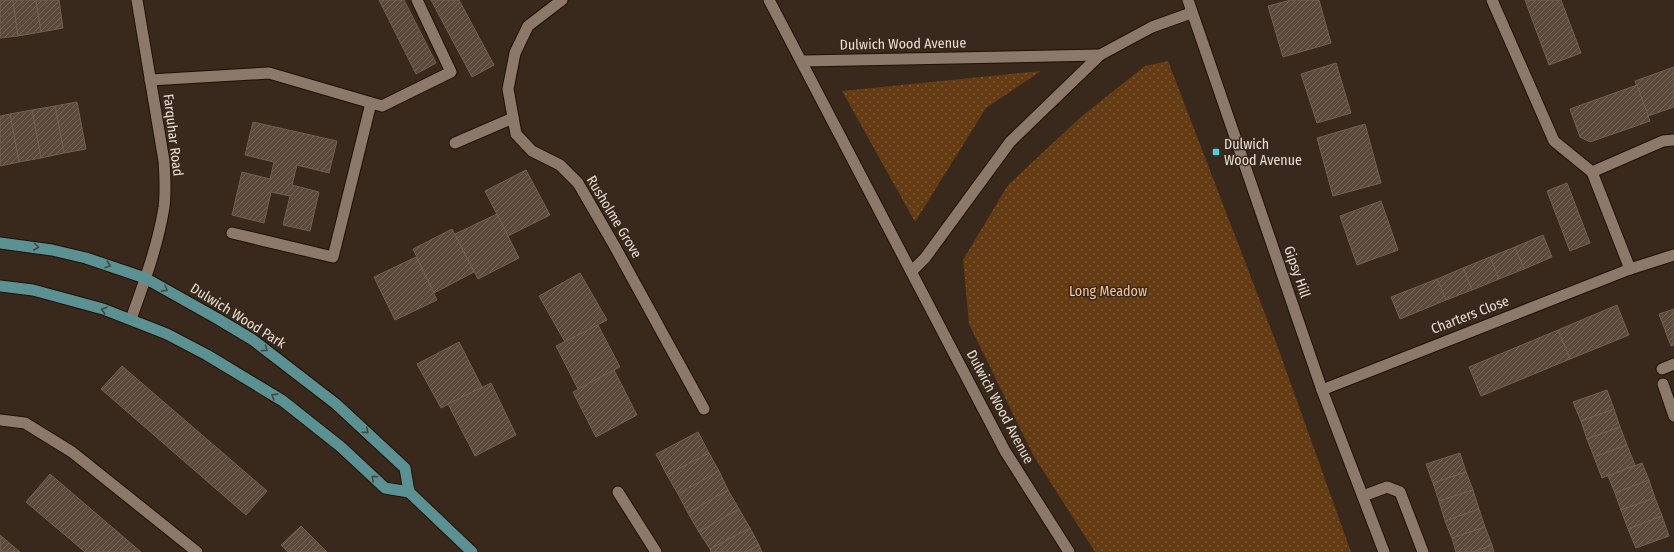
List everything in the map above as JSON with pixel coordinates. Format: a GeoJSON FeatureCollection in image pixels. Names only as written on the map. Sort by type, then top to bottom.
{"type":"FeatureCollection","features":[{"type":"Feature","properties":{"kind":"main road","name":"Dulwich Wood Park"},"geometry":{"type":"LineString","coordinates":[[0,242],[52,250],[86,258],[145,278],[253,340],[336,404],[405,468],[409,492]]}},
{"type":"Feature","properties":{"kind":"main road"},"geometry":{"type":"LineString","coordinates":[[0,286],[33,290],[103,309],[167,334],[207,355],[283,401],[341,447],[385,488],[409,492],[472,552]]}},
{"type":"Feature","properties":{"kind":"street","name":"Farquhar Road"},"geometry":{"type":"LineString","coordinates":[[131,319],[145,278],[164,206],[165,178],[164,161],[137,0]]}},
{"type":"Feature","properties":{"kind":"street"},"geometry":{"type":"LineString","coordinates":[[150,80],[270,73],[382,106],[452,72],[417,0]]}},
{"type":"Feature","properties":{"kind":"street","name":"Rusholme Grove"},"geometry":{"type":"LineString","coordinates":[[562,0],[528,26],[515,53],[508,89],[516,134],[532,151],[560,165],[578,183],[614,245],[704,409]]}},
{"type":"Feature","properties":{"kind":"street","name":"Dulwich Wood Avenue"},"geometry":{"type":"LineString","coordinates":[[769,0],[803,61],[1005,451],[1069,552]]}},
{"type":"Feature","properties":{"kind":"street","name":"Gipsy Hill"},"geometry":{"type":"LineString","coordinates":[[1188,0],[1191,13],[1322,390],[1384,552]]}},
{"type":"Feature","properties":{"kind":"street"},"geometry":{"type":"LineString","coordinates":[[1492,0],[1554,141],[1592,172],[1630,269]]}},
{"type":"Feature","properties":{"kind":"street","name":"Dulwich Wood Avenue"},"geometry":{"type":"LineString","coordinates":[[912,271],[925,258],[1010,142],[1100,56],[1152,27],[1191,13]]}},
{"type":"Feature","properties":{"kind":"street","name":"Dulwich Wood Avenue"},"geometry":{"type":"LineString","coordinates":[[803,61],[1100,56]]}},
{"type":"Feature","properties":{"kind":"street"},"geometry":{"type":"LineString","coordinates":[[232,233],[333,257],[371,103]]}},
{"type":"Feature","properties":{"kind":"street"},"geometry":{"type":"LineString","coordinates":[[455,143],[513,118]]}},
{"type":"Feature","properties":{"kind":"street"},"geometry":{"type":"LineString","coordinates":[[1592,172],[1663,141],[1674,140]]}},
{"type":"Feature","properties":{"kind":"street","name":"Charters Close"},"geometry":{"type":"LineString","coordinates":[[1322,390],[1630,269],[1674,255]]}},
{"type":"Feature","properties":{"kind":"street"},"geometry":{"type":"LineString","coordinates":[[1662,369],[1674,364]]}},
{"type":"Feature","properties":{"kind":"street"},"geometry":{"type":"LineString","coordinates":[[1663,384],[1674,416]]}},
{"type":"Feature","properties":{"kind":"street"},"geometry":{"type":"LineString","coordinates":[[0,420],[25,423],[72,452],[197,552]]}},
{"type":"Feature","properties":{"kind":"street"},"geometry":{"type":"LineString","coordinates":[[1363,496],[1387,487],[1400,492],[1423,552]]}},
{"type":"Feature","properties":{"kind":"street"},"geometry":{"type":"LineString","coordinates":[[618,492],[656,552]]}},
{"type":"Feature","properties":{"kind":"green space","name":"Long Meadow"},"geometry":{"type":"Polygon","coordinates":[[[1168,61],[1277,345],[1351,552],[1095,552],[1033,455],[969,324],[963,260],[1008,185],[1082,116],[1145,66],[1168,61]]]}},
{"type":"Feature","properties":{"kind":"green space"},"geometry":{"type":"Polygon","coordinates":[[[1041,71],[986,108],[915,222],[842,91],[1041,71]]]}},
{"type":"Feature","properties":{"kind":"building"},"geometry":{"type":"Polygon","coordinates":[[[0,0],[13,0],[18,36],[0,38],[0,0]]]}},
{"type":"Feature","properties":{"kind":"building"},"geometry":{"type":"Polygon","coordinates":[[[13,0],[36,0],[41,32],[18,36],[13,0]]]}},
{"type":"Feature","properties":{"kind":"building"},"geometry":{"type":"Polygon","coordinates":[[[36,0],[59,0],[63,28],[41,32],[36,0]]]}},
{"type":"Feature","properties":{"kind":"building"},"geometry":{"type":"Polygon","coordinates":[[[379,0],[404,0],[436,63],[416,74],[379,0]]]}},
{"type":"Feature","properties":{"kind":"building"},"geometry":{"type":"Polygon","coordinates":[[[431,0],[459,0],[494,65],[472,77],[431,0]]]}},
{"type":"Feature","properties":{"kind":"building"},"geometry":{"type":"Polygon","coordinates":[[[1291,0],[1319,0],[1331,43],[1283,57],[1268,6],[1291,0]]]}},
{"type":"Feature","properties":{"kind":"building"},"geometry":{"type":"Polygon","coordinates":[[[1525,0],[1561,0],[1581,53],[1549,65],[1525,0]]]}},
{"type":"Feature","properties":{"kind":"building"},"geometry":{"type":"Polygon","coordinates":[[[1336,63],[1351,113],[1317,123],[1301,74],[1336,63]]]}},
{"type":"Feature","properties":{"kind":"building"},"geometry":{"type":"Polygon","coordinates":[[[1674,67],[1674,107],[1648,116],[1635,81],[1674,67]]]}},
{"type":"Feature","properties":{"kind":"building"},"geometry":{"type":"Polygon","coordinates":[[[1637,85],[1650,121],[1590,142],[1580,137],[1570,109],[1637,85]]]}},
{"type":"Feature","properties":{"kind":"building"},"geometry":{"type":"Polygon","coordinates":[[[77,102],[86,149],[64,153],[55,106],[77,102]]]}},
{"type":"Feature","properties":{"kind":"building"},"geometry":{"type":"Polygon","coordinates":[[[55,106],[64,153],[41,158],[32,110],[55,106]]]}},
{"type":"Feature","properties":{"kind":"building"},"geometry":{"type":"Polygon","coordinates":[[[32,110],[41,158],[19,162],[10,114],[32,110]]]}},
{"type":"Feature","properties":{"kind":"building"},"geometry":{"type":"Polygon","coordinates":[[[10,114],[19,162],[0,166],[0,116],[10,114]]]}},
{"type":"Feature","properties":{"kind":"building"},"geometry":{"type":"Polygon","coordinates":[[[253,122],[337,141],[329,173],[297,165],[292,185],[319,192],[310,231],[283,225],[290,196],[271,192],[264,223],[232,215],[242,172],[270,179],[274,162],[245,155],[253,122]]]}},
{"type":"Feature","properties":{"kind":"building"},"geometry":{"type":"Polygon","coordinates":[[[1365,124],[1381,183],[1333,196],[1317,138],[1365,124]]]}},
{"type":"Feature","properties":{"kind":"building"},"geometry":{"type":"Polygon","coordinates":[[[526,170],[550,215],[508,236],[485,191],[526,170]]]}},
{"type":"Feature","properties":{"kind":"building"},"geometry":{"type":"Polygon","coordinates":[[[1567,183],[1590,243],[1570,251],[1547,191],[1567,183]]]}},
{"type":"Feature","properties":{"kind":"building"},"geometry":{"type":"Polygon","coordinates":[[[1381,201],[1398,250],[1357,265],[1340,216],[1381,201]]]}},
{"type":"Feature","properties":{"kind":"building"},"geometry":{"type":"Polygon","coordinates":[[[497,214],[519,258],[478,279],[455,234],[497,214]]]}},
{"type":"Feature","properties":{"kind":"building"},"geometry":{"type":"Polygon","coordinates":[[[452,229],[474,272],[434,293],[413,249],[452,229]]]}},
{"type":"Feature","properties":{"kind":"building"},"geometry":{"type":"Polygon","coordinates":[[[1543,235],[1552,257],[1524,269],[1515,247],[1543,235]]]}},
{"type":"Feature","properties":{"kind":"building"},"geometry":{"type":"Polygon","coordinates":[[[1515,247],[1524,269],[1499,279],[1490,257],[1515,247]]]}},
{"type":"Feature","properties":{"kind":"building"},"geometry":{"type":"Polygon","coordinates":[[[416,257],[437,300],[395,320],[374,277],[416,257]]]}},
{"type":"Feature","properties":{"kind":"building"},"geometry":{"type":"Polygon","coordinates":[[[1490,257],[1499,279],[1472,290],[1463,268],[1490,257]]]}},
{"type":"Feature","properties":{"kind":"building"},"geometry":{"type":"Polygon","coordinates":[[[1463,268],[1472,290],[1446,300],[1437,279],[1463,268]]]}},
{"type":"Feature","properties":{"kind":"building"},"geometry":{"type":"Polygon","coordinates":[[[580,273],[607,320],[565,342],[539,296],[580,273]]]}},
{"type":"Feature","properties":{"kind":"building"},"geometry":{"type":"Polygon","coordinates":[[[1437,279],[1446,300],[1400,319],[1391,297],[1437,279]]]}},
{"type":"Feature","properties":{"kind":"building"},"geometry":{"type":"Polygon","coordinates":[[[1617,305],[1629,335],[1570,359],[1558,330],[1617,305]]]}},
{"type":"Feature","properties":{"kind":"building"},"geometry":{"type":"Polygon","coordinates":[[[1674,309],[1674,345],[1671,346],[1659,314],[1674,309]]]}},
{"type":"Feature","properties":{"kind":"building"},"geometry":{"type":"Polygon","coordinates":[[[598,325],[620,367],[578,389],[556,346],[598,325]]]}},
{"type":"Feature","properties":{"kind":"building"},"geometry":{"type":"Polygon","coordinates":[[[1558,330],[1570,359],[1481,396],[1469,367],[1558,330]]]}},
{"type":"Feature","properties":{"kind":"building"},"geometry":{"type":"Polygon","coordinates":[[[459,342],[482,387],[441,408],[417,364],[459,342]]]}},
{"type":"Feature","properties":{"kind":"building"},"geometry":{"type":"Polygon","coordinates":[[[122,366],[267,491],[246,515],[101,389],[122,366]]]}},
{"type":"Feature","properties":{"kind":"building"},"geometry":{"type":"Polygon","coordinates":[[[614,370],[637,415],[596,437],[573,392],[614,370]]]}},
{"type":"Feature","properties":{"kind":"building"},"geometry":{"type":"Polygon","coordinates":[[[491,383],[516,435],[475,456],[448,404],[491,383]]]}},
{"type":"Feature","properties":{"kind":"building"},"geometry":{"type":"Polygon","coordinates":[[[1607,390],[1614,409],[1581,421],[1573,402],[1607,390]]]}},
{"type":"Feature","properties":{"kind":"building"},"geometry":{"type":"Polygon","coordinates":[[[1614,409],[1620,427],[1587,439],[1581,421],[1614,409]]]}},
{"type":"Feature","properties":{"kind":"building"},"geometry":{"type":"Polygon","coordinates":[[[1620,427],[1627,445],[1594,457],[1587,439],[1620,427]]]}},
{"type":"Feature","properties":{"kind":"building"},"geometry":{"type":"Polygon","coordinates":[[[698,432],[709,453],[667,475],[656,454],[698,432]]]}},
{"type":"Feature","properties":{"kind":"building"},"geometry":{"type":"Polygon","coordinates":[[[1627,445],[1635,465],[1602,478],[1594,457],[1627,445]]]}},
{"type":"Feature","properties":{"kind":"building"},"geometry":{"type":"Polygon","coordinates":[[[709,453],[719,471],[678,494],[667,475],[709,453]]]}},
{"type":"Feature","properties":{"kind":"building"},"geometry":{"type":"Polygon","coordinates":[[[1460,453],[1466,472],[1433,483],[1426,464],[1460,453]]]}},
{"type":"Feature","properties":{"kind":"building"},"geometry":{"type":"Polygon","coordinates":[[[1642,463],[1649,480],[1615,493],[1608,476],[1642,463]]]}},
{"type":"Feature","properties":{"kind":"building"},"geometry":{"type":"Polygon","coordinates":[[[719,471],[728,490],[688,513],[678,494],[719,471]]]}},
{"type":"Feature","properties":{"kind":"building"},"geometry":{"type":"Polygon","coordinates":[[[1466,472],[1473,490],[1439,501],[1433,483],[1466,472]]]}},
{"type":"Feature","properties":{"kind":"building"},"geometry":{"type":"Polygon","coordinates":[[[50,474],[141,552],[85,552],[26,502],[50,474]]]}},
{"type":"Feature","properties":{"kind":"building"},"geometry":{"type":"Polygon","coordinates":[[[1649,480],[1655,498],[1621,510],[1615,493],[1649,480]]]}},
{"type":"Feature","properties":{"kind":"building"},"geometry":{"type":"Polygon","coordinates":[[[728,490],[739,509],[699,532],[688,513],[728,490]]]}},
{"type":"Feature","properties":{"kind":"building"},"geometry":{"type":"Polygon","coordinates":[[[1473,490],[1479,509],[1445,521],[1439,501],[1473,490]]]}},
{"type":"Feature","properties":{"kind":"building"},"geometry":{"type":"Polygon","coordinates":[[[1655,498],[1662,516],[1628,529],[1621,510],[1655,498]]]}},
{"type":"Feature","properties":{"kind":"building"},"geometry":{"type":"Polygon","coordinates":[[[739,509],[750,528],[710,549],[699,532],[739,509]]]}},
{"type":"Feature","properties":{"kind":"building"},"geometry":{"type":"Polygon","coordinates":[[[1479,509],[1485,527],[1452,538],[1445,521],[1479,509]]]}},
{"type":"Feature","properties":{"kind":"building"},"geometry":{"type":"Polygon","coordinates":[[[1662,516],[1669,536],[1636,548],[1628,529],[1662,516]]]}},
{"type":"Feature","properties":{"kind":"building"},"geometry":{"type":"Polygon","coordinates":[[[301,526],[327,552],[288,552],[281,545],[301,526]]]}},
{"type":"Feature","properties":{"kind":"building"},"geometry":{"type":"Polygon","coordinates":[[[1485,527],[1492,545],[1473,552],[1456,552],[1452,538],[1485,527]]]}},
{"type":"Feature","properties":{"kind":"building"},"geometry":{"type":"Polygon","coordinates":[[[750,528],[759,545],[746,552],[711,552],[710,549],[750,528]]]}},
{"type":"Feature","properties":{"kind":"building"},"geometry":{"type":"Polygon","coordinates":[[[0,535],[20,552],[0,552],[0,535]]]}},
{"type":"Feature","properties":{"kind":"building"},"geometry":{"type":"Polygon","coordinates":[[[759,545],[762,552],[746,552],[759,545]]]}},
{"type":"Feature","properties":{"kind":"building"},"geometry":{"type":"Polygon","coordinates":[[[1492,545],[1494,552],[1473,552],[1492,545]]]}},
{"type":"Feature","properties":{"kind":"place","name":"Dulwich Wood Avenue"},"geometry":{"type":"Point","coordinates":[1216,152]}}]}
